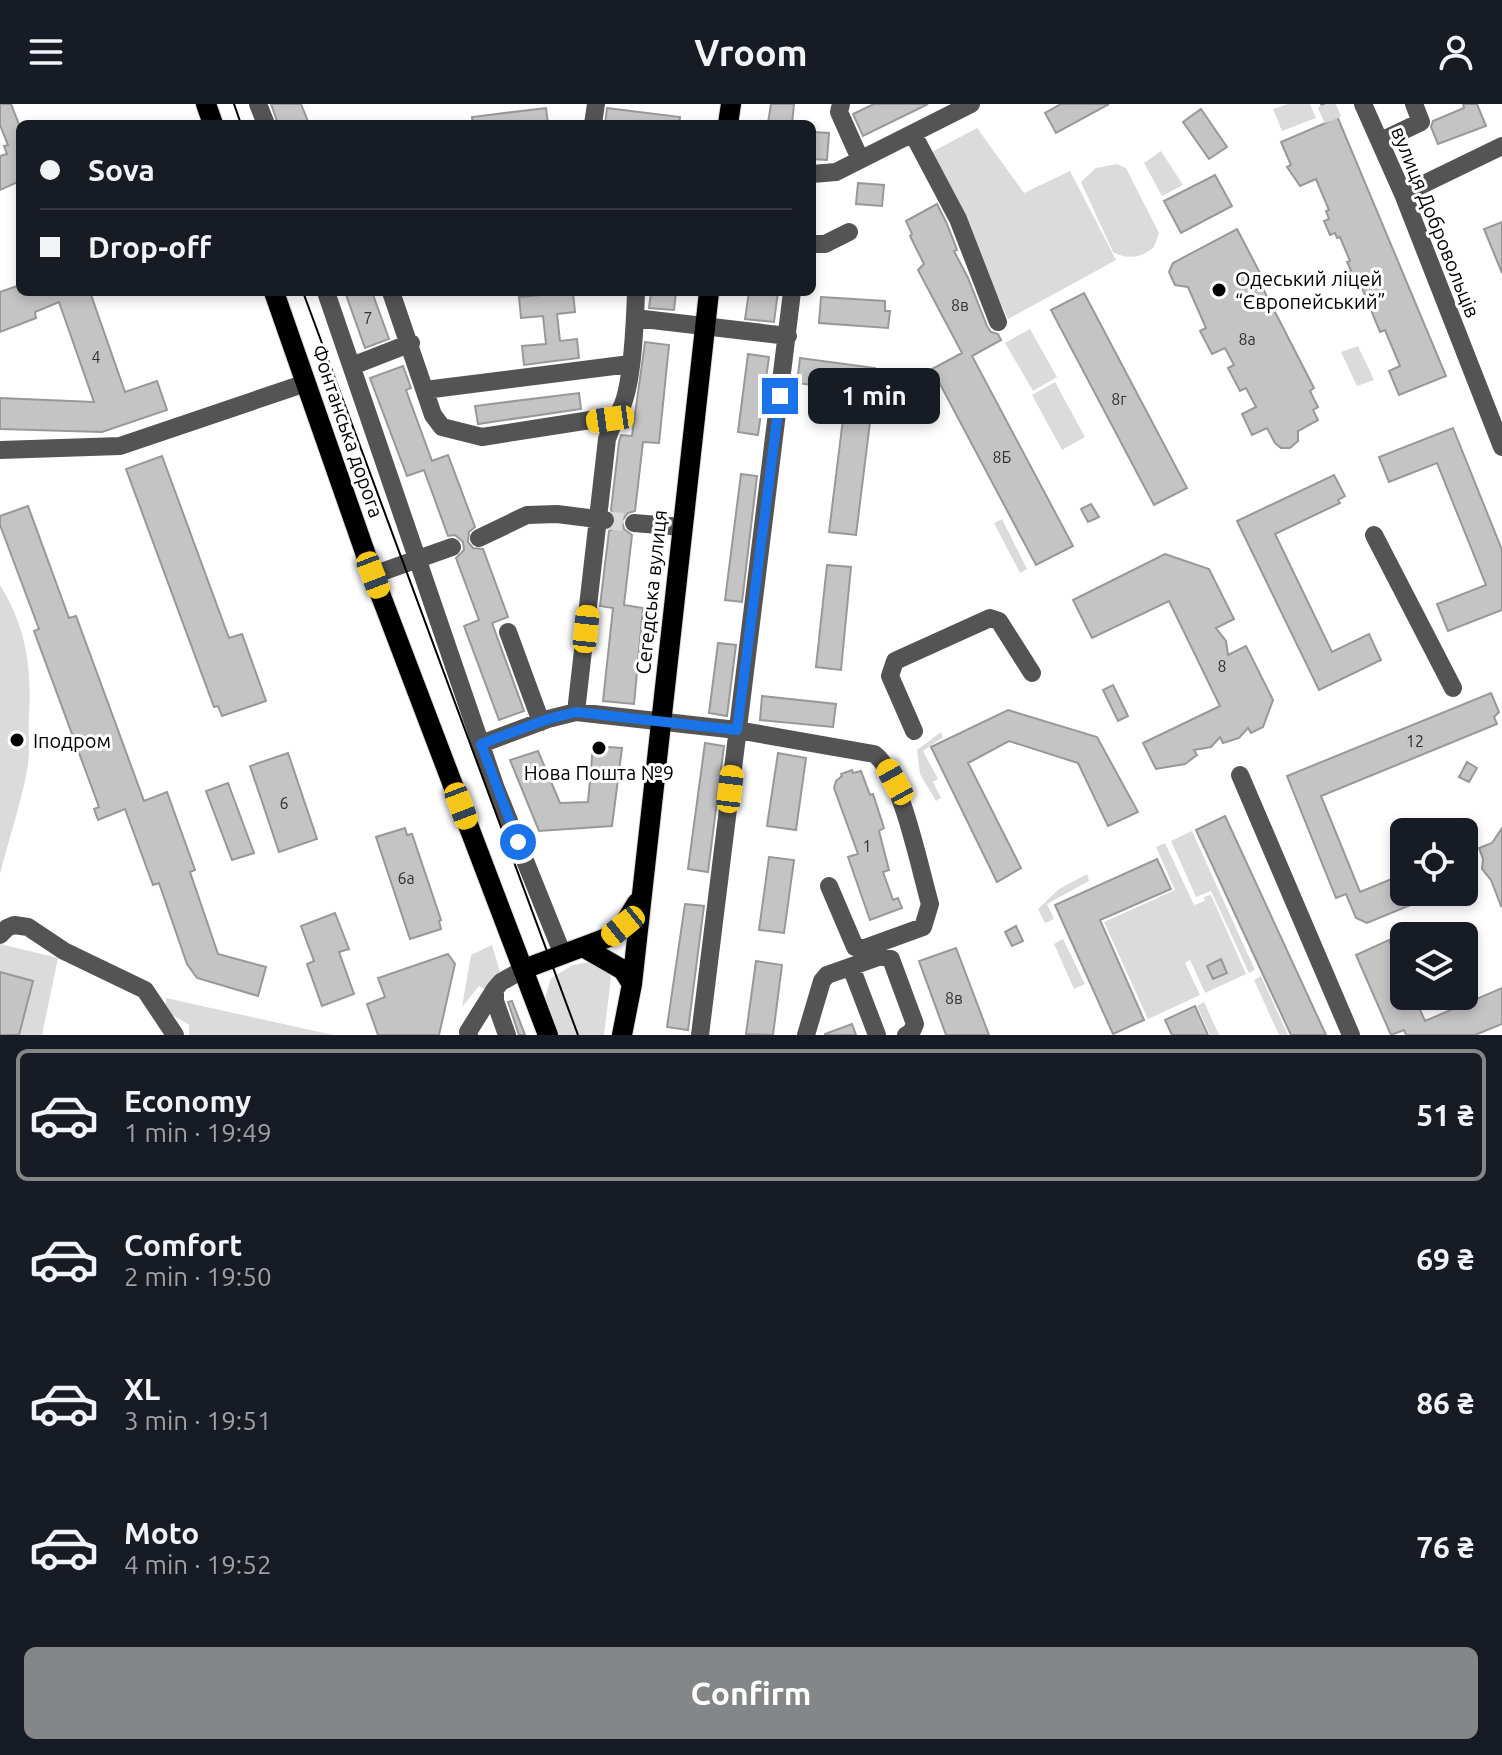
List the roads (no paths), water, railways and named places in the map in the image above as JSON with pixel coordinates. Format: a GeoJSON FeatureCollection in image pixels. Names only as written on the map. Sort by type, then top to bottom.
{"type":"FeatureCollection","features":[{"type":"Feature","properties":{"kind":"main road","name":"Фонтанська дорога"},"geometry":{"type":"LineString","coordinates":[[275,296],[373,575],[548,1035]]}},
{"type":"Feature","properties":{"kind":"main road","name":"Сегедська вулиця"},"geometry":{"type":"LineString","coordinates":[[622,1035],[632,984],[709,296]]}},
{"type":"Feature","properties":{"kind":"main road","name":"Сегедська вулиця"},"geometry":{"type":"LineString","coordinates":[[524,969],[609,937],[623,926],[641,897]]}},
{"type":"Feature","properties":{"kind":"main road"},"geometry":{"type":"LineString","coordinates":[[583,947],[623,970],[632,984]]}},
{"type":"Feature","properties":{"kind":"street"},"geometry":{"type":"LineString","coordinates":[[841,104],[839,112],[860,159]]}},
{"type":"Feature","properties":{"kind":"street"},"geometry":{"type":"LineString","coordinates":[[816,174],[836,172],[971,104]]}},
{"type":"Feature","properties":{"kind":"street","name":"вулиця Добровольців"},"geometry":{"type":"LineString","coordinates":[[1363,104],[1403,194],[1502,447]]}},
{"type":"Feature","properties":{"kind":"street"},"geometry":{"type":"LineString","coordinates":[[1381,141],[1421,122],[1414,104]]}},
{"type":"Feature","properties":{"kind":"street"},"geometry":{"type":"LineString","coordinates":[[913,134],[958,219],[998,322]]}},
{"type":"Feature","properties":{"kind":"street"},"geometry":{"type":"LineString","coordinates":[[1403,194],[1502,146]]}},
{"type":"Feature","properties":{"kind":"street"},"geometry":{"type":"LineString","coordinates":[[816,244],[825,244],[849,232]]}},
{"type":"Feature","properties":{"kind":"street"},"geometry":{"type":"LineString","coordinates":[[327,296],[495,786],[563,955]]}},
{"type":"Feature","properties":{"kind":"street"},"geometry":{"type":"LineString","coordinates":[[393,296],[433,415],[442,427],[482,437],[616,416]]}},
{"type":"Feature","properties":{"kind":"street"},"geometry":{"type":"LineString","coordinates":[[576,712],[602,519],[607,439],[616,416],[624,409],[636,296]]}},
{"type":"Feature","properties":{"kind":"street"},"geometry":{"type":"LineString","coordinates":[[700,1035],[792,296]]}},
{"type":"Feature","properties":{"kind":"street"},"geometry":{"type":"LineString","coordinates":[[635,318],[788,336]]}},
{"type":"Feature","properties":{"kind":"street"},"geometry":{"type":"LineString","coordinates":[[352,366],[411,343]]}},
{"type":"Feature","properties":{"kind":"street"},"geometry":{"type":"LineString","coordinates":[[425,390],[630,364]]}},
{"type":"Feature","properties":{"kind":"street"},"geometry":{"type":"LineString","coordinates":[[0,450],[120,446],[306,383]]}},
{"type":"Feature","properties":{"kind":"street"},"geometry":{"type":"LineString","coordinates":[[479,538],[527,515],[557,514],[602,519]]}},
{"type":"Feature","properties":{"kind":"street"},"geometry":{"type":"LineString","coordinates":[[634,523],[682,527]]}},
{"type":"Feature","properties":{"kind":"street"},"geometry":{"type":"LineString","coordinates":[[1374,535],[1453,688]]}},
{"type":"Feature","properties":{"kind":"street"},"geometry":{"type":"LineString","coordinates":[[373,575],[452,547]]}},
{"type":"Feature","properties":{"kind":"street"},"geometry":{"type":"LineString","coordinates":[[914,731],[890,676],[895,661],[990,618],[999,621],[1032,673]]}},
{"type":"Feature","properties":{"kind":"street"},"geometry":{"type":"LineString","coordinates":[[508,632],[541,722]]}},
{"type":"Feature","properties":{"kind":"street"},"geometry":{"type":"LineString","coordinates":[[481,744],[576,712],[737,730],[874,754],[883,760],[895,782],[930,904],[923,927],[865,948],[855,947],[829,886]]}},
{"type":"Feature","properties":{"kind":"street"},"geometry":{"type":"LineString","coordinates":[[1240,775],[1351,1035]]}},
{"type":"Feature","properties":{"kind":"street"},"geometry":{"type":"LineString","coordinates":[[0,935],[14,925],[28,927],[64,951],[145,990],[175,1035]]}},
{"type":"Feature","properties":{"kind":"street"},"geometry":{"type":"LineString","coordinates":[[806,1035],[822,981],[827,975],[881,956],[891,959],[915,1024],[915,1029],[906,1035]]}},
{"type":"Feature","properties":{"kind":"street"},"geometry":{"type":"LineString","coordinates":[[851,967],[877,1035]]}},
{"type":"Feature","properties":{"kind":"street"},"geometry":{"type":"LineString","coordinates":[[469,1035],[495,989],[524,969]]}},
{"type":"Feature","properties":{"kind":"street"},"geometry":{"type":"LineString","coordinates":[[495,989],[495,1001],[507,1035]]}},
{"type":"Feature","properties":{"kind":"tunnel"},"geometry":{"type":"LineString","coordinates":[[1326,104],[1333,120]]}},
{"type":"Feature","properties":{"kind":"tunnel"},"geometry":{"type":"LineString","coordinates":[[605,520],[634,523]]}},
{"type":"Feature","properties":{"kind":"tram line"},"geometry":{"type":"LineString","coordinates":[[234,104],[240,120]]}},
{"type":"Feature","properties":{"kind":"tram line"},"geometry":{"type":"LineString","coordinates":[[304,296],[578,1035]]}},
{"type":"Feature","properties":{"kind":"place","name":"Одеський ліцей “Європейський”"},"geometry":{"type":"Point","coordinates":[1219,290]}},
{"type":"Feature","properties":{"kind":"place","name":"Іподром"},"geometry":{"type":"Point","coordinates":[17,740]}},
{"type":"Feature","properties":{"kind":"place","name":"Нова Пошта №9"},"geometry":{"type":"Point","coordinates":[599,748]}}]}
